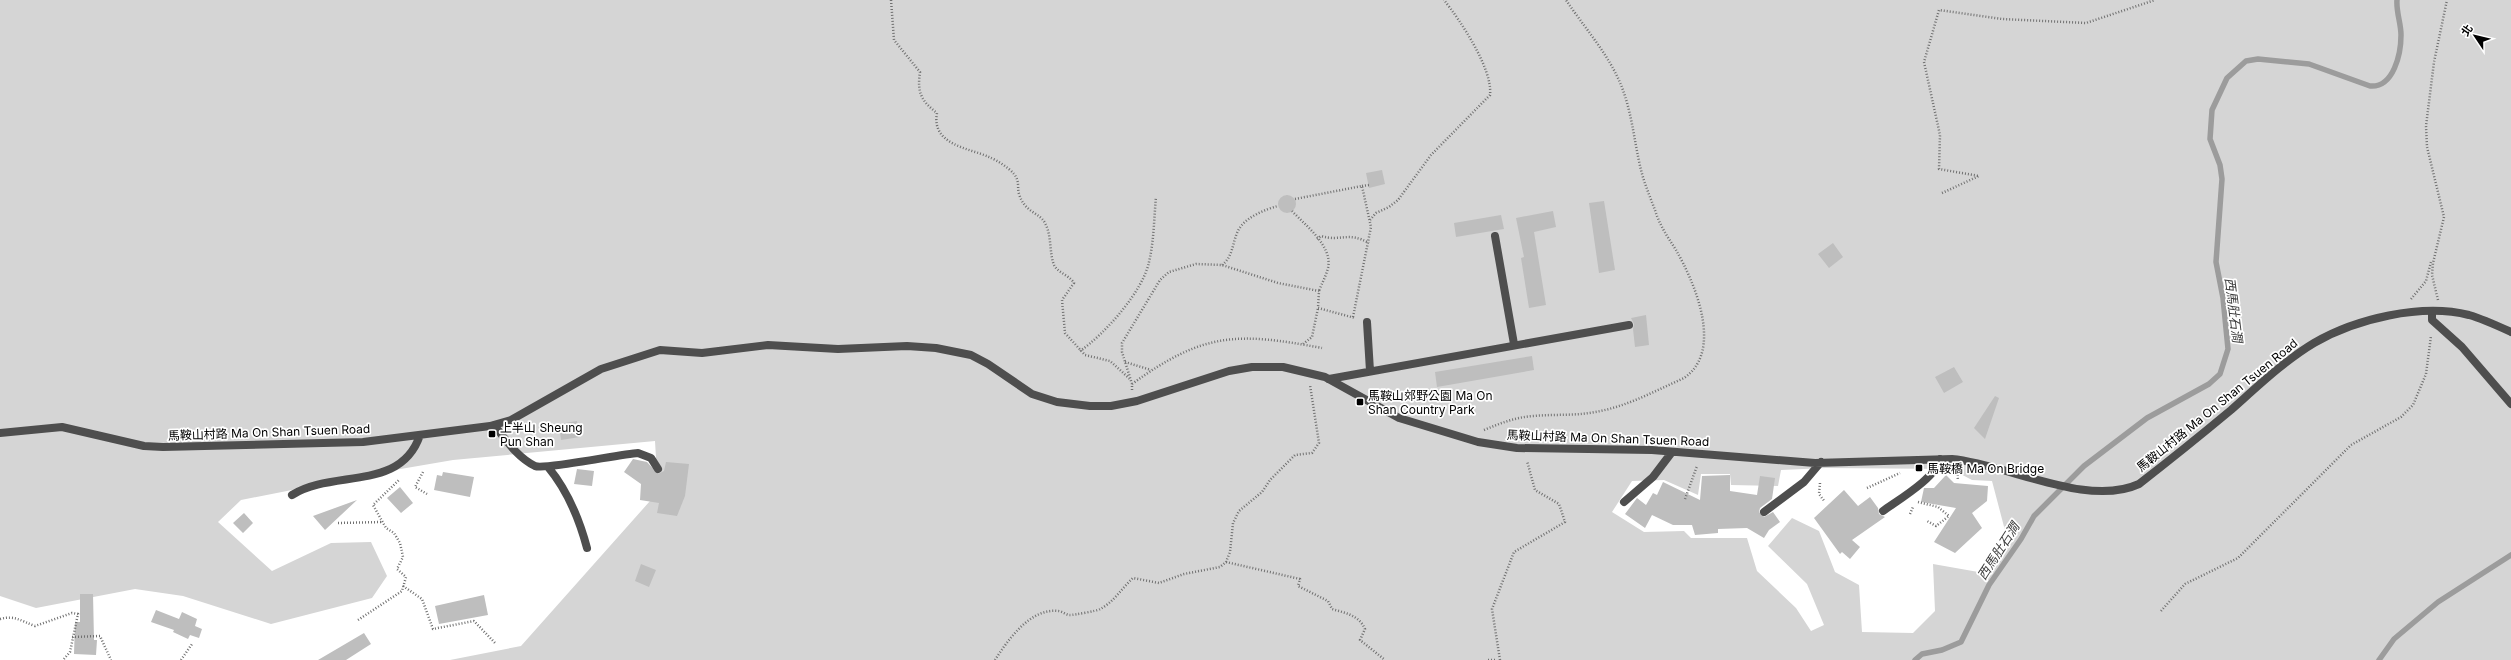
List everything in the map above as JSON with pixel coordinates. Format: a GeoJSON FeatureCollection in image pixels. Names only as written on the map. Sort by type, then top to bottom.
{"type":"FeatureCollection","features":[{"type":"Feature","properties":{"kind":"street"},"geometry":{"type":"LineString","coordinates":[[1495,236],[1514,344]]}},
{"type":"Feature","properties":{"kind":"street","name":"馬鞍山村路 Ma On Shan Tsuen Road"},"geometry":{"type":"LineString","coordinates":[[0,433],[62,427],[144,446],[163,447],[363,442],[494,425],[511,420],[601,369],[660,350],[702,353],[768,345],[838,348],[907,346],[936,348],[979,358],[1018,386],[1044,399],[1090,406],[1111,406],[1130,402],[1214,374],[1252,367],[1283,367],[1329,378],[1399,418],[1464,438],[1517,448],[1672,452],[1822,462],[1900,459],[1971,461],[2092,491],[2127,489],[2139,484],[2286,363],[2313,344],[2348,326],[2375,319],[2434,315],[2470,315],[2511,332]]}},
{"type":"Feature","properties":{"kind":"street"},"geometry":{"type":"LineString","coordinates":[[2434,315],[2494,381],[2511,404]]}},
{"type":"Feature","properties":{"kind":"street"},"geometry":{"type":"LineString","coordinates":[[1366,322],[1370,371]]}},
{"type":"Feature","properties":{"kind":"street"},"geometry":{"type":"LineString","coordinates":[[1329,378],[1514,344],[1629,325]]}},
{"type":"Feature","properties":{"kind":"street"},"geometry":{"type":"LineString","coordinates":[[494,425],[515,452],[536,466],[548,467],[585,459],[638,453],[651,458],[658,469]]}},
{"type":"Feature","properties":{"kind":"street"},"geometry":{"type":"LineString","coordinates":[[292,495],[305,488],[383,472],[413,452],[420,435]]}},
{"type":"Feature","properties":{"kind":"street"},"geometry":{"type":"LineString","coordinates":[[1624,502],[1653,477],[1672,452]]}},
{"type":"Feature","properties":{"kind":"street"},"geometry":{"type":"LineString","coordinates":[[1883,511],[1928,476],[1938,464],[1940,459]]}},
{"type":"Feature","properties":{"kind":"street"},"geometry":{"type":"LineString","coordinates":[[1764,512],[1804,482],[1822,462]]}},
{"type":"Feature","properties":{"kind":"street"},"geometry":{"type":"LineString","coordinates":[[548,467],[568,494],[581,527],[587,548]]}},
{"type":"Feature","properties":{"kind":"path"},"geometry":{"type":"LineString","coordinates":[[891,0],[894,40],[920,72],[918,86],[921,98],[937,113],[936,121],[940,131],[952,144],[991,158],[1015,175],[1020,186],[1019,194],[1025,206],[1044,221],[1049,232],[1054,265],[1062,273],[1069,276],[1074,283],[1062,300],[1062,317],[1065,333],[1080,351],[1091,358],[1110,361],[1131,380]]}},
{"type":"Feature","properties":{"kind":"path"},"geometry":{"type":"LineString","coordinates":[[1370,220],[1376,213],[1389,207],[1398,200],[1431,155],[1490,95],[1482,64],[1468,33],[1444,0]]}},
{"type":"Feature","properties":{"kind":"path"},"geometry":{"type":"LineString","coordinates":[[1464,438],[1509,420],[1534,416],[1587,413],[1616,408],[1684,378],[1693,371],[1700,358],[1704,338],[1700,307],[1692,282],[1658,218],[1641,170],[1628,105],[1620,82],[1566,0]]}},
{"type":"Feature","properties":{"kind":"path"},"geometry":{"type":"LineString","coordinates":[[1942,193],[1979,176],[1939,169],[1940,135],[1924,62],[1939,10],[2002,19],[2086,23],[2156,0]]}},
{"type":"Feature","properties":{"kind":"path"},"geometry":{"type":"LineString","coordinates":[[2410,301],[2426,281],[2444,216],[2427,147],[2427,111],[2447,0]]}},
{"type":"Feature","properties":{"kind":"path"},"geometry":{"type":"LineString","coordinates":[[1295,198],[1368,185]]}},
{"type":"Feature","properties":{"kind":"path"},"geometry":{"type":"LineString","coordinates":[[1318,308],[1353,317],[1371,227],[1362,186]]}},
{"type":"Feature","properties":{"kind":"path"},"geometry":{"type":"LineString","coordinates":[[1080,351],[1115,318],[1145,272],[1150,256],[1156,197]]}},
{"type":"Feature","properties":{"kind":"path"},"geometry":{"type":"LineString","coordinates":[[1222,265],[1230,256],[1240,228],[1264,210],[1278,206]]}},
{"type":"Feature","properties":{"kind":"path"},"geometry":{"type":"LineString","coordinates":[[1292,211],[1322,243],[1328,266],[1319,291],[1318,308],[1312,337],[1303,344]]}},
{"type":"Feature","properties":{"kind":"path"},"geometry":{"type":"LineString","coordinates":[[1317,239],[1321,236],[1330,238],[1352,236],[1369,243]]}},
{"type":"Feature","properties":{"kind":"path"},"geometry":{"type":"LineString","coordinates":[[2161,611],[2168,600],[2185,584],[2238,558],[2351,445],[2401,416],[2413,405],[2426,374],[2437,294],[2432,270],[2436,247]]}},
{"type":"Feature","properties":{"kind":"path"},"geometry":{"type":"LineString","coordinates":[[1130,402],[1132,384],[1122,352],[1124,337],[1164,275],[1190,265],[1222,265],[1278,283],[1319,291]]}},
{"type":"Feature","properties":{"kind":"path"},"geometry":{"type":"LineString","coordinates":[[1132,384],[1151,370],[1185,350],[1220,340],[1265,338],[1322,348]]}},
{"type":"Feature","properties":{"kind":"path"},"geometry":{"type":"LineString","coordinates":[[1125,362],[1151,370]]}},
{"type":"Feature","properties":{"kind":"path"},"geometry":{"type":"LineString","coordinates":[[995,660],[1006,644],[1025,623],[1035,616],[1058,611],[1069,615],[1098,610],[1110,602],[1133,578],[1159,583],[1184,574],[1220,567],[1226,562],[1230,552],[1233,523],[1239,511],[1262,492],[1270,480],[1295,455],[1312,453],[1319,443],[1310,392]]}},
{"type":"Feature","properties":{"kind":"path"},"geometry":{"type":"LineString","coordinates":[[1500,660],[1492,609],[1514,552],[1566,522],[1560,504],[1536,490],[1528,462],[1517,448]]}},
{"type":"Feature","properties":{"kind":"path"},"geometry":{"type":"LineString","coordinates":[[1685,499],[1700,454]]}},
{"type":"Feature","properties":{"kind":"path"},"geometry":{"type":"LineString","coordinates":[[1867,488],[1898,476],[1901,472],[1900,459]]}},
{"type":"Feature","properties":{"kind":"path"},"geometry":{"type":"LineString","coordinates":[[423,472],[415,487],[427,494]]}},
{"type":"Feature","properties":{"kind":"path"},"geometry":{"type":"LineString","coordinates":[[358,620],[402,591],[406,577],[397,568],[403,557],[400,543],[382,522],[373,505],[403,475]]}},
{"type":"Feature","properties":{"kind":"path"},"geometry":{"type":"LineString","coordinates":[[1820,481],[1819,494],[1825,502]]}},
{"type":"Feature","properties":{"kind":"path"},"geometry":{"type":"LineString","coordinates":[[1916,501],[1938,507],[1949,516],[1936,526],[1927,521]]}},
{"type":"Feature","properties":{"kind":"path"},"geometry":{"type":"LineString","coordinates":[[338,523],[382,522]]}},
{"type":"Feature","properties":{"kind":"path"},"geometry":{"type":"LineString","coordinates":[[1226,562],[1300,579],[1298,586],[1328,601],[1332,609],[1348,614],[1362,622],[1365,630],[1360,640],[1385,660]]}},
{"type":"Feature","properties":{"kind":"path"},"geometry":{"type":"LineString","coordinates":[[403,586],[422,599],[434,630],[474,621],[496,644]]}},
{"type":"Feature","properties":{"kind":"path"},"geometry":{"type":"LineString","coordinates":[[0,619],[10,616],[19,618],[35,626],[72,613],[78,614],[70,652],[63,660]]}},
{"type":"Feature","properties":{"kind":"path"},"geometry":{"type":"LineString","coordinates":[[72,637],[100,636],[111,660]]}},
{"type":"Feature","properties":{"kind":"path"},"geometry":{"type":"LineString","coordinates":[[181,660],[192,644]]}},
{"type":"Feature","properties":{"kind":"path"},"geometry":{"type":"LineString","coordinates":[[1488,660],[1496,660]]}},
{"type":"Feature","properties":{"kind":"shaded area"},"geometry":{"type":"Polygon","coordinates":[[[0,0],[2511,0],[2511,660],[450,660],[521,646],[658,492],[655,441],[453,460],[241,500],[218,522],[272,571],[331,543],[371,542],[387,576],[372,598],[271,624],[183,596],[135,589],[36,608],[0,596],[0,0]],[[1826,468],[1781,470],[1778,486],[1731,485],[1730,474],[1701,474],[1698,495],[1664,480],[1632,481],[1612,512],[1644,532],[1684,531],[1691,538],[1747,538],[1757,571],[1796,608],[1811,631],[1824,625],[1807,584],[1768,546],[1792,518],[1819,531],[1835,572],[1859,585],[1862,632],[1913,633],[1935,611],[1933,564],[1984,573],[2007,538],[1992,481],[1972,480],[1951,469],[1826,468]]]}},
{"type":"Feature","properties":{"kind":"building"},"geometry":{"type":"Polygon","coordinates":[[[1382,170],[1385,184],[1369,188],[1366,173],[1382,170]]]}},
{"type":"Feature","properties":{"kind":"building"},"geometry":{"type":"Polygon","coordinates":[[[1287,195],[1291,196],[1295,200],[1295,208],[1291,212],[1287,213],[1283,212],[1279,208],[1278,204],[1279,200],[1283,196],[1287,195]]]}},
{"type":"Feature","properties":{"kind":"building"},"geometry":{"type":"Polygon","coordinates":[[[1604,201],[1615,270],[1599,273],[1589,203],[1604,201]]]}},
{"type":"Feature","properties":{"kind":"building"},"geometry":{"type":"Polygon","coordinates":[[[1553,211],[1556,227],[1534,232],[1546,305],[1529,308],[1521,258],[1524,257],[1516,218],[1553,211]]]}},
{"type":"Feature","properties":{"kind":"building"},"geometry":{"type":"Polygon","coordinates":[[[1501,215],[1504,229],[1456,237],[1454,223],[1501,215]]]}},
{"type":"Feature","properties":{"kind":"building"},"geometry":{"type":"Polygon","coordinates":[[[1833,243],[1843,257],[1829,268],[1818,254],[1833,243]]]}},
{"type":"Feature","properties":{"kind":"building"},"geometry":{"type":"Polygon","coordinates":[[[1646,315],[1649,345],[1635,347],[1633,329],[1634,324],[1631,318],[1646,315]]]}},
{"type":"Feature","properties":{"kind":"building"},"geometry":{"type":"Polygon","coordinates":[[[1532,356],[1534,370],[1437,387],[1435,372],[1532,356]]]}},
{"type":"Feature","properties":{"kind":"building"},"geometry":{"type":"Polygon","coordinates":[[[1954,367],[1963,382],[1944,393],[1935,377],[1954,367]]]}},
{"type":"Feature","properties":{"kind":"building"},"geometry":{"type":"Polygon","coordinates":[[[1995,396],[1999,398],[1985,439],[1974,428],[1995,396]]]}},
{"type":"Feature","properties":{"kind":"building"},"geometry":{"type":"Polygon","coordinates":[[[577,421],[580,437],[561,440],[559,424],[577,421]]]}},
{"type":"Feature","properties":{"kind":"building"},"geometry":{"type":"Polygon","coordinates":[[[633,459],[647,462],[658,474],[664,471],[666,462],[689,464],[685,496],[677,516],[657,513],[659,503],[640,500],[641,484],[624,472],[633,459]]]}},
{"type":"Feature","properties":{"kind":"building"},"geometry":{"type":"Polygon","coordinates":[[[577,469],[594,471],[592,486],[574,484],[577,469]]]}},
{"type":"Feature","properties":{"kind":"building"},"geometry":{"type":"Polygon","coordinates":[[[443,472],[474,477],[470,497],[434,490],[437,475],[442,476],[443,472]]]}},
{"type":"Feature","properties":{"kind":"building"},"geometry":{"type":"Polygon","coordinates":[[[1730,475],[1730,491],[1757,495],[1760,476],[1775,478],[1772,499],[1760,508],[1759,512],[1764,517],[1773,512],[1780,522],[1769,530],[1764,538],[1747,528],[1718,529],[1718,533],[1695,535],[1692,525],[1673,525],[1652,515],[1645,528],[1625,514],[1637,498],[1646,505],[1653,493],[1657,495],[1663,482],[1700,500],[1702,476],[1730,475]]]}},
{"type":"Feature","properties":{"kind":"building"},"geometry":{"type":"Polygon","coordinates":[[[1946,475],[1954,483],[1988,486],[1987,501],[1972,513],[1982,528],[1955,553],[1934,542],[1956,508],[1921,502],[1924,488],[1934,488],[1946,475]]]}},
{"type":"Feature","properties":{"kind":"building"},"geometry":{"type":"Polygon","coordinates":[[[400,487],[413,503],[401,513],[387,498],[400,487]]]}},
{"type":"Feature","properties":{"kind":"building"},"geometry":{"type":"Polygon","coordinates":[[[1844,490],[1858,506],[1870,497],[1878,508],[1879,514],[1885,517],[1852,540],[1860,547],[1850,559],[1842,552],[1840,554],[1814,518],[1844,490]]]}},
{"type":"Feature","properties":{"kind":"building"},"geometry":{"type":"Polygon","coordinates":[[[357,500],[325,530],[313,516],[357,500]]]}},
{"type":"Feature","properties":{"kind":"building"},"geometry":{"type":"Polygon","coordinates":[[[244,513],[253,523],[243,533],[233,523],[244,513]]]}},
{"type":"Feature","properties":{"kind":"building"},"geometry":{"type":"Polygon","coordinates":[[[641,564],[656,570],[649,587],[635,581],[641,564]]]}},
{"type":"Feature","properties":{"kind":"building"},"geometry":{"type":"Polygon","coordinates":[[[80,594],[93,594],[94,640],[97,640],[96,655],[74,654],[75,622],[80,622],[80,594]]]}},
{"type":"Feature","properties":{"kind":"building"},"geometry":{"type":"Polygon","coordinates":[[[484,595],[488,615],[439,624],[435,606],[484,595]]]}},
{"type":"Feature","properties":{"kind":"building"},"geometry":{"type":"Polygon","coordinates":[[[156,610],[179,619],[182,612],[197,619],[195,626],[202,629],[199,638],[190,635],[188,639],[173,632],[174,630],[151,622],[156,610]]]}},
{"type":"Feature","properties":{"kind":"building"},"geometry":{"type":"Polygon","coordinates":[[[364,633],[371,644],[346,660],[318,660],[364,633]]]}},
{"type":"Feature","properties":{"kind":"waterway","name":"西馬肚石澗"},"geometry":{"type":"LineString","coordinates":[[1915,660],[1922,654],[1942,650],[1961,642],[1989,585],[2021,539],[2034,516],[2084,466],[2147,418],[2209,384],[2220,374],[2228,349],[2223,298],[2216,262],[2222,179],[2220,165],[2210,139],[2212,110],[2227,78],[2246,61],[2258,59],[2309,64],[2370,86],[2378,85],[2385,81],[2390,75],[2398,60],[2401,31],[2397,0]]}},
{"type":"Feature","properties":{"kind":"waterway"},"geometry":{"type":"LineString","coordinates":[[2379,660],[2394,639],[2438,602],[2511,555]]}},
{"type":"Feature","properties":{"kind":"place","name":"馬鞍山郊野公園 Ma On Shan Country Park"},"geometry":{"type":"Point","coordinates":[1360,402]}},
{"type":"Feature","properties":{"kind":"place","name":"上半山 Sheung Pun Shan"},"geometry":{"type":"Point","coordinates":[492,434]}},
{"type":"Feature","properties":{"kind":"place","name":"馬鞍橋 Ma On Bridge"},"geometry":{"type":"Point","coordinates":[1919,468]}}]}
